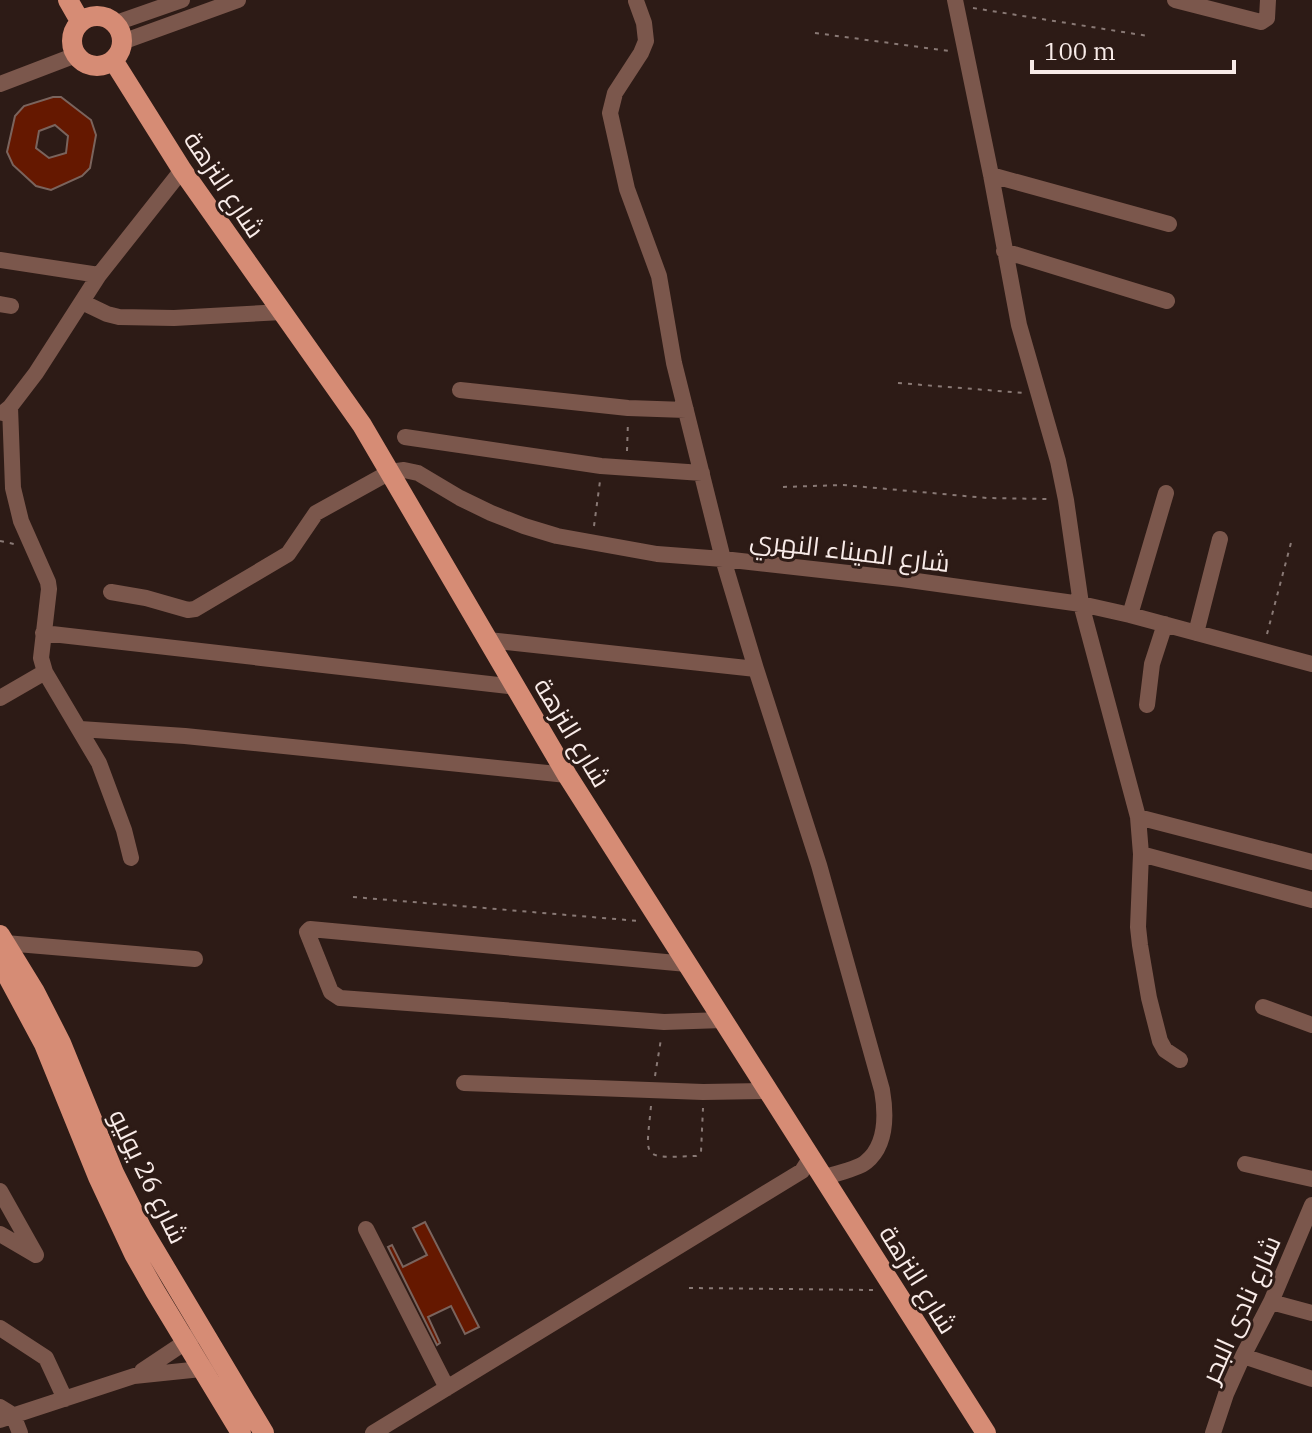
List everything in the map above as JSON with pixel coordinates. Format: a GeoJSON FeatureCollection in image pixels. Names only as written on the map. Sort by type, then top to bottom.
{"type":"FeatureCollection","features":[{"type":"Feature","properties":{"kind":"main road"},"geometry":{"type":"LineString","coordinates":[[68,0],[80,21]]}},
{"type":"Feature","properties":{"kind":"main road"},"geometry":{"type":"LineString","coordinates":[[89,16],[109,20],[120,52],[106,65],[89,65],[73,50],[73,31],[80,21],[89,16]]}},
{"type":"Feature","properties":{"kind":"main road","name":"شارع النزهة"},"geometry":{"type":"LineString","coordinates":[[113,60],[182,170],[362,425],[567,775],[986,1433]]}},
{"type":"Feature","properties":{"kind":"main road","name":"شارع 26 يوليو"},"geometry":{"type":"LineString","coordinates":[[2,947],[35,992],[61,1043],[127,1201],[157,1256],[194,1336],[202,1368],[241,1433]]}},
{"type":"Feature","properties":{"kind":"main road","name":"شارع 26 يوليو"},"geometry":{"type":"LineString","coordinates":[[194,1336],[224,1367],[264,1433]]}},
{"type":"Feature","properties":{"kind":"street"},"geometry":{"type":"LineString","coordinates":[[109,20],[238,0]]}},
{"type":"Feature","properties":{"kind":"street"},"geometry":{"type":"LineString","coordinates":[[1175,0],[1261,22],[1267,18],[1268,0]]}},
{"type":"Feature","properties":{"kind":"street"},"geometry":{"type":"LineString","coordinates":[[636,1],[644,23],[646,41],[615,93],[610,113],[627,189],[659,276],[674,363],[723,559],[819,865],[886,1112],[876,1148],[866,1163],[824,1177]]}},
{"type":"Feature","properties":{"kind":"street"},"geometry":{"type":"LineString","coordinates":[[109,20],[172,2]]}},
{"type":"Feature","properties":{"kind":"street"},"geometry":{"type":"LineString","coordinates":[[956,3],[1019,325],[1058,461],[1081,604],[1138,817],[1141,854],[1138,927],[1143,971],[1160,1041],[1165,1050],[1180,1060]]}},
{"type":"Feature","properties":{"kind":"street"},"geometry":{"type":"LineString","coordinates":[[0,84],[76,55]]}},
{"type":"Feature","properties":{"kind":"street"},"geometry":{"type":"LineString","coordinates":[[131,858],[99,763],[45,672],[41,658],[48,582],[6,488],[5,411],[36,373],[99,275],[182,170]]}},
{"type":"Feature","properties":{"kind":"street"},"geometry":{"type":"LineString","coordinates":[[991,175],[1169,224]]}},
{"type":"Feature","properties":{"kind":"street"},"geometry":{"type":"LineString","coordinates":[[1004,251],[1167,301]]}},
{"type":"Feature","properties":{"kind":"street"},"geometry":{"type":"LineString","coordinates":[[0,260],[99,275]]}},
{"type":"Feature","properties":{"kind":"street"},"geometry":{"type":"LineString","coordinates":[[82,302],[119,317],[174,318],[283,312]]}},
{"type":"Feature","properties":{"kind":"street"},"geometry":{"type":"LineString","coordinates":[[460,390],[628,408],[686,410]]}},
{"type":"Feature","properties":{"kind":"street"},"geometry":{"type":"LineString","coordinates":[[405,437],[601,466],[702,473]]}},
{"type":"Feature","properties":{"kind":"street","name":"شارع الميناء النهري"},"geometry":{"type":"LineString","coordinates":[[390,472],[404,470],[418,473],[502,518],[557,536],[657,554],[902,579],[1081,604],[1312,664]]}},
{"type":"Feature","properties":{"kind":"street"},"geometry":{"type":"LineString","coordinates":[[111,592],[195,609],[288,554],[316,513],[390,472]]}},
{"type":"Feature","properties":{"kind":"street"},"geometry":{"type":"LineString","coordinates":[[1130,615],[1166,493]]}},
{"type":"Feature","properties":{"kind":"street"},"geometry":{"type":"LineString","coordinates":[[1196,633],[1220,539]]}},
{"type":"Feature","properties":{"kind":"street"},"geometry":{"type":"LineString","coordinates":[[1147,705],[1152,664],[1165,624]]}},
{"type":"Feature","properties":{"kind":"street"},"geometry":{"type":"LineString","coordinates":[[43,633],[516,687]]}},
{"type":"Feature","properties":{"kind":"street"},"geometry":{"type":"LineString","coordinates":[[488,640],[756,669]]}},
{"type":"Feature","properties":{"kind":"street"},"geometry":{"type":"LineString","coordinates":[[0,698],[45,672]]}},
{"type":"Feature","properties":{"kind":"street"},"geometry":{"type":"LineString","coordinates":[[80,729],[185,736],[567,775]]}},
{"type":"Feature","properties":{"kind":"street"},"geometry":{"type":"LineString","coordinates":[[1138,817],[1312,862]]}},
{"type":"Feature","properties":{"kind":"street"},"geometry":{"type":"LineString","coordinates":[[1141,854],[1312,900]]}},
{"type":"Feature","properties":{"kind":"street"},"geometry":{"type":"LineString","coordinates":[[687,964],[310,929],[307,932],[331,992],[340,998],[664,1022],[723,1020]]}},
{"type":"Feature","properties":{"kind":"street"},"geometry":{"type":"LineString","coordinates":[[2,947],[195,959]]}},
{"type":"Feature","properties":{"kind":"street"},"geometry":{"type":"LineString","coordinates":[[1263,1007],[1312,1025]]}},
{"type":"Feature","properties":{"kind":"street"},"geometry":{"type":"LineString","coordinates":[[464,1083],[703,1092],[769,1091]]}},
{"type":"Feature","properties":{"kind":"street"},"geometry":{"type":"LineString","coordinates":[[373,1433],[802,1171],[811,1157]]}},
{"type":"Feature","properties":{"kind":"street"},"geometry":{"type":"LineString","coordinates":[[1245,1164],[1312,1179]]}},
{"type":"Feature","properties":{"kind":"street"},"geometry":{"type":"LineString","coordinates":[[0,1191],[36,1255],[0,1234]]}},
{"type":"Feature","properties":{"kind":"street","name":"شارع نادى البحر"},"geometry":{"type":"LineString","coordinates":[[1213,1433],[1226,1394],[1271,1302],[1312,1205]]}},
{"type":"Feature","properties":{"kind":"street"},"geometry":{"type":"LineString","coordinates":[[366,1229],[447,1388]]}},
{"type":"Feature","properties":{"kind":"street"},"geometry":{"type":"LineString","coordinates":[[1271,1302],[1312,1313]]}},
{"type":"Feature","properties":{"kind":"street"},"geometry":{"type":"LineString","coordinates":[[0,1328],[46,1358],[65,1399]]}},
{"type":"Feature","properties":{"kind":"street"},"geometry":{"type":"LineString","coordinates":[[134,1376],[194,1336]]}},
{"type":"Feature","properties":{"kind":"street"},"geometry":{"type":"LineString","coordinates":[[1243,1356],[1312,1379]]}},
{"type":"Feature","properties":{"kind":"street"},"geometry":{"type":"LineString","coordinates":[[20,1433],[4,1414],[65,1399],[134,1376],[224,1367]]}},
{"type":"Feature","properties":{"kind":"path"},"geometry":{"type":"LineString","coordinates":[[956,3],[1148,36]]}},
{"type":"Feature","properties":{"kind":"path"},"geometry":{"type":"LineString","coordinates":[[815,33],[966,53]]}},
{"type":"Feature","properties":{"kind":"path"},"geometry":{"type":"LineString","coordinates":[[898,383],[1040,394]]}},
{"type":"Feature","properties":{"kind":"path"},"geometry":{"type":"LineString","coordinates":[[627,468],[628,408]]}},
{"type":"Feature","properties":{"kind":"path"},"geometry":{"type":"LineString","coordinates":[[591,543],[601,466]]}},
{"type":"Feature","properties":{"kind":"path"},"geometry":{"type":"LineString","coordinates":[[783,487],[843,485],[987,498],[1066,500]]}},
{"type":"Feature","properties":{"kind":"path"},"geometry":{"type":"LineString","coordinates":[[1262,651],[1292,539]]}},
{"type":"Feature","properties":{"kind":"path"},"geometry":{"type":"LineString","coordinates":[[0,541],[9,543]]}},
{"type":"Feature","properties":{"kind":"path"},"geometry":{"type":"LineString","coordinates":[[353,897],[661,923]]}},
{"type":"Feature","properties":{"kind":"path"},"geometry":{"type":"LineString","coordinates":[[664,1022],[652,1089],[647,1147],[650,1153],[658,1158],[696,1156],[701,1152],[703,1092]]}},
{"type":"Feature","properties":{"kind":"path"},"geometry":{"type":"LineString","coordinates":[[689,1288],[895,1290]]}},
{"type":"Feature","properties":{"kind":"building"},"geometry":{"type":"Polygon","coordinates":[[[61,97],[91,120],[96,135],[90,168],[82,176],[51,190],[36,186],[13,165],[7,152],[15,116],[24,106],[61,97]],[[55,125],[39,131],[36,148],[49,158],[66,153],[68,136],[55,125]]]}},
{"type":"Feature","properties":{"kind":"building"},"geometry":{"type":"Polygon","coordinates":[[[425,1222],[479,1327],[465,1334],[451,1306],[428,1317],[440,1343],[437,1345],[388,1247],[392,1245],[403,1267],[427,1255],[413,1228],[425,1222]]]}}]}
